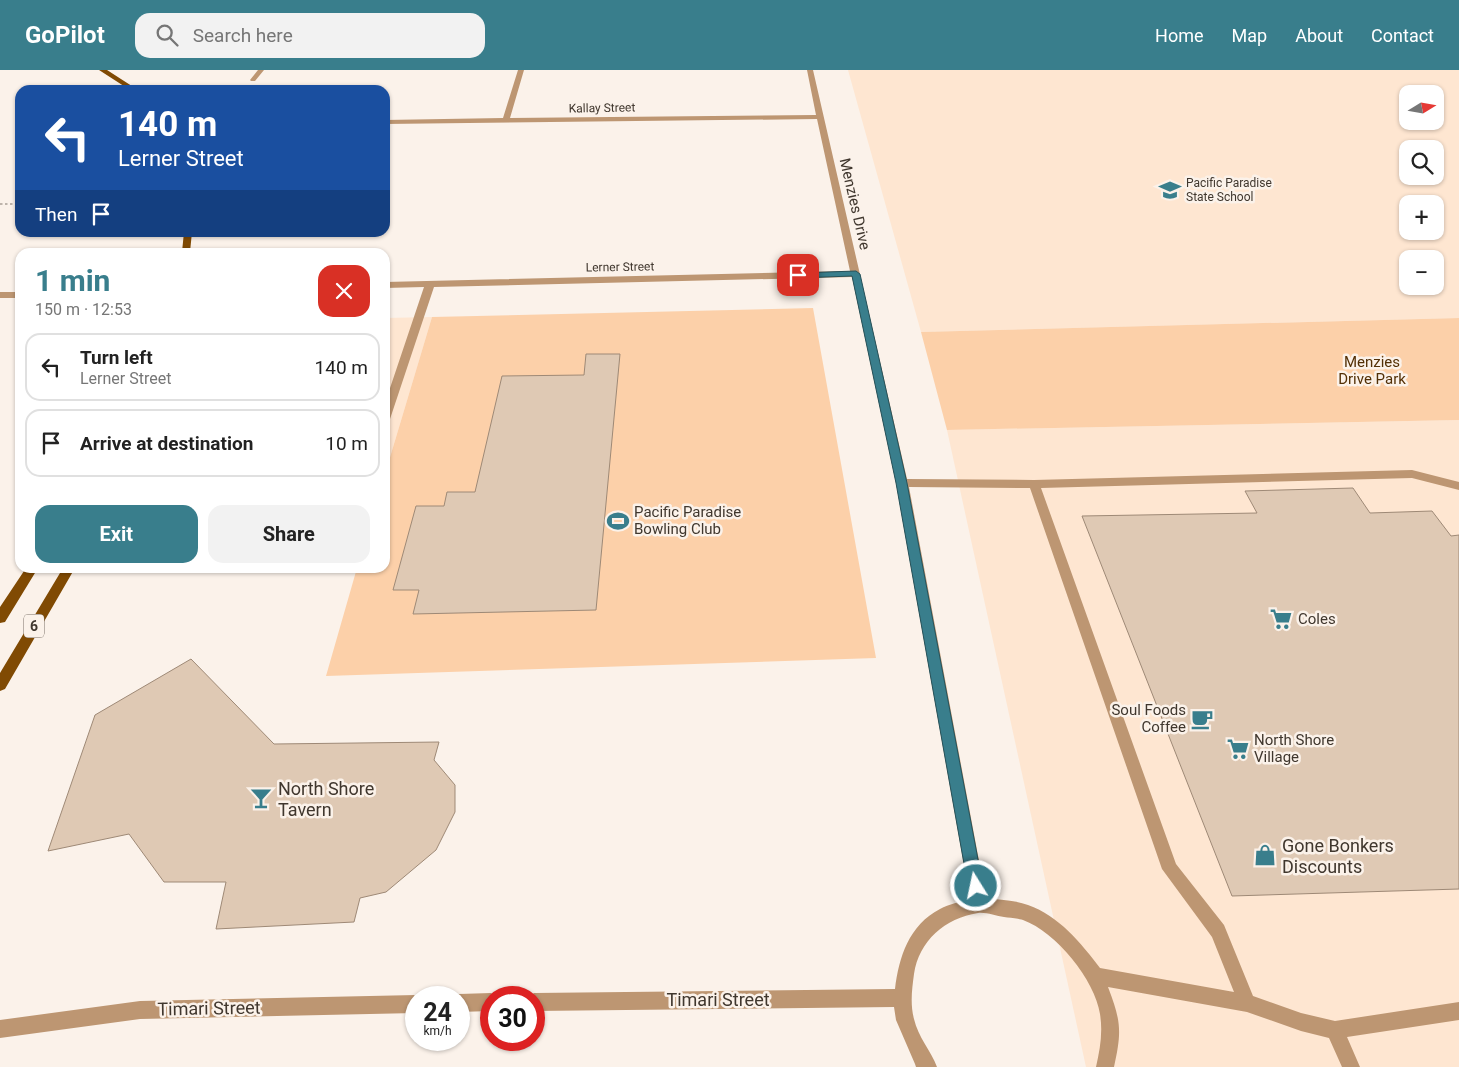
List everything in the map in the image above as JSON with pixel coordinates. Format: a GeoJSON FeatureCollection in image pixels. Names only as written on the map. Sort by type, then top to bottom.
{"type":"FeatureCollection","features":[{"type":"Feature","properties":{"kind":"main road"},"geometry":{"type":"LineString","coordinates":[[102,70],[127,85]]}},
{"type":"Feature","properties":{"kind":"main road","name":"6"},"geometry":{"type":"LineString","coordinates":[[0,618],[29,573]]}},
{"type":"Feature","properties":{"kind":"main road","name":"6"},"geometry":{"type":"LineString","coordinates":[[0,685],[66,573]]}},
{"type":"Feature","properties":{"kind":"street"},"geometry":{"type":"LineString","coordinates":[[253,80],[261,70]]}},
{"type":"Feature","properties":{"kind":"street"},"geometry":{"type":"LineString","coordinates":[[506,120],[521,70]]}},
{"type":"Feature","properties":{"kind":"street","name":"Menzies Drive"},"geometry":{"type":"LineString","coordinates":[[810,70],[902,483],[979,905]]}},
{"type":"Feature","properties":{"kind":"street","name":"Kallay Street"},"geometry":{"type":"LineString","coordinates":[[390,122],[820,117]]}},
{"type":"Feature","properties":{"kind":"street","name":"Lerner Street"},"geometry":{"type":"LineString","coordinates":[[390,285],[856,274]]}},
{"type":"Feature","properties":{"kind":"street"},"geometry":{"type":"LineString","coordinates":[[390,404],[430,284]]}},
{"type":"Feature","properties":{"kind":"street"},"geometry":{"type":"LineString","coordinates":[[0,295],[15,295]]}},
{"type":"Feature","properties":{"kind":"street"},"geometry":{"type":"LineString","coordinates":[[902,483],[1034,484],[1412,474],[1459,486]]}},
{"type":"Feature","properties":{"kind":"street"},"geometry":{"type":"LineString","coordinates":[[1034,484],[1170,869],[1218,931],[1247,1003]]}},
{"type":"Feature","properties":{"kind":"street"},"geometry":{"type":"LineString","coordinates":[[928,1067],[921,1058],[905,1020],[902,998],[907,963],[920,935],[945,915],[979,905],[1026,912],[1058,932],[1074,947],[1094,976],[1108,1012],[1111,1040],[1105,1067]]}},
{"type":"Feature","properties":{"kind":"street"},"geometry":{"type":"LineString","coordinates":[[1094,976],[1247,1003],[1301,1022],[1335,1030],[1459,1011]]}},
{"type":"Feature","properties":{"kind":"street","name":"Timari Street"},"geometry":{"type":"LineString","coordinates":[[545,1002],[902,998]]}},
{"type":"Feature","properties":{"kind":"street","name":"Timari Street"},"geometry":{"type":"LineString","coordinates":[[1,1029],[140,1010],[405,1004]]}},
{"type":"Feature","properties":{"kind":"street"},"geometry":{"type":"LineString","coordinates":[[1335,1030],[1350,1067]]}},
{"type":"Feature","properties":{"kind":"path"},"geometry":{"type":"LineString","coordinates":[[0,204],[15,204]]}},
{"type":"Feature","properties":{"kind":"shaded area","name":"Pacific Paradise State School"},"geometry":{"type":"Polygon","coordinates":[[[848,70],[1459,70],[1459,318],[921,332],[848,70]]]}},
{"type":"Feature","properties":{"kind":"shaded area"},"geometry":{"type":"Polygon","coordinates":[[[432,317],[390,457],[390,318],[432,317]]]}},
{"type":"Feature","properties":{"kind":"shaded area","name":"North Shore Village"},"geometry":{"type":"Polygon","coordinates":[[[1459,420],[1459,1067],[1086,1067],[947,430],[1459,420]]]}},
{"type":"Feature","properties":{"kind":"green space","name":"Pacific Paradise Bowling Club"},"geometry":{"type":"Polygon","coordinates":[[[813,308],[876,658],[326,676],[356,573],[390,573],[390,457],[432,317],[813,308]]]}},
{"type":"Feature","properties":{"kind":"green space","name":"Menzies Drive Park"},"geometry":{"type":"Polygon","coordinates":[[[1459,318],[1459,420],[947,430],[921,332],[1459,318]]]}},
{"type":"Feature","properties":{"kind":"building"},"geometry":{"type":"Polygon","coordinates":[[[586,354],[620,354],[596,610],[413,614],[419,590],[393,590],[416,506],[444,506],[447,492],[475,492],[502,376],[584,375],[586,354]]]}},
{"type":"Feature","properties":{"kind":"building"},"geometry":{"type":"Polygon","coordinates":[[[1353,488],[1370,513],[1432,511],[1451,536],[1459,535],[1459,889],[1232,896],[1082,516],[1257,513],[1245,491],[1353,488]]]}},
{"type":"Feature","properties":{"kind":"building","name":"North Shore Tavern"},"geometry":{"type":"Polygon","coordinates":[[[191,659],[274,744],[439,742],[434,760],[455,785],[455,812],[436,850],[386,892],[360,898],[354,922],[216,929],[226,882],[164,882],[129,834],[48,851],[95,715],[191,659]]]}},
{"type":"Feature","properties":{"kind":"place","name":"Pacific Paradise State School"},"geometry":{"type":"Point","coordinates":[1170,190]}},
{"type":"Feature","properties":{"kind":"place","name":"Pacific Paradise Bowling Club"},"geometry":{"type":"Point","coordinates":[618,521]}},
{"type":"Feature","properties":{"kind":"place","name":"Coles"},"geometry":{"type":"Point","coordinates":[1281,619]}},
{"type":"Feature","properties":{"kind":"place","name":"Soul Foods Coffee"},"geometry":{"type":"Point","coordinates":[1202,719]}},
{"type":"Feature","properties":{"kind":"place","name":"North Shore Village"},"geometry":{"type":"Point","coordinates":[1238,749]}},
{"type":"Feature","properties":{"kind":"place","name":"North Shore Tavern"},"geometry":{"type":"Point","coordinates":[261,798]}},
{"type":"Feature","properties":{"kind":"place","name":"Gone Bonkers Discounts"},"geometry":{"type":"Point","coordinates":[1265,855]}},
{"type":"Feature","properties":{"kind":"route"},"geometry":{"type":"LineString","coordinates":[[798,275],[856,274],[902,483],[976,886]]}}]}
